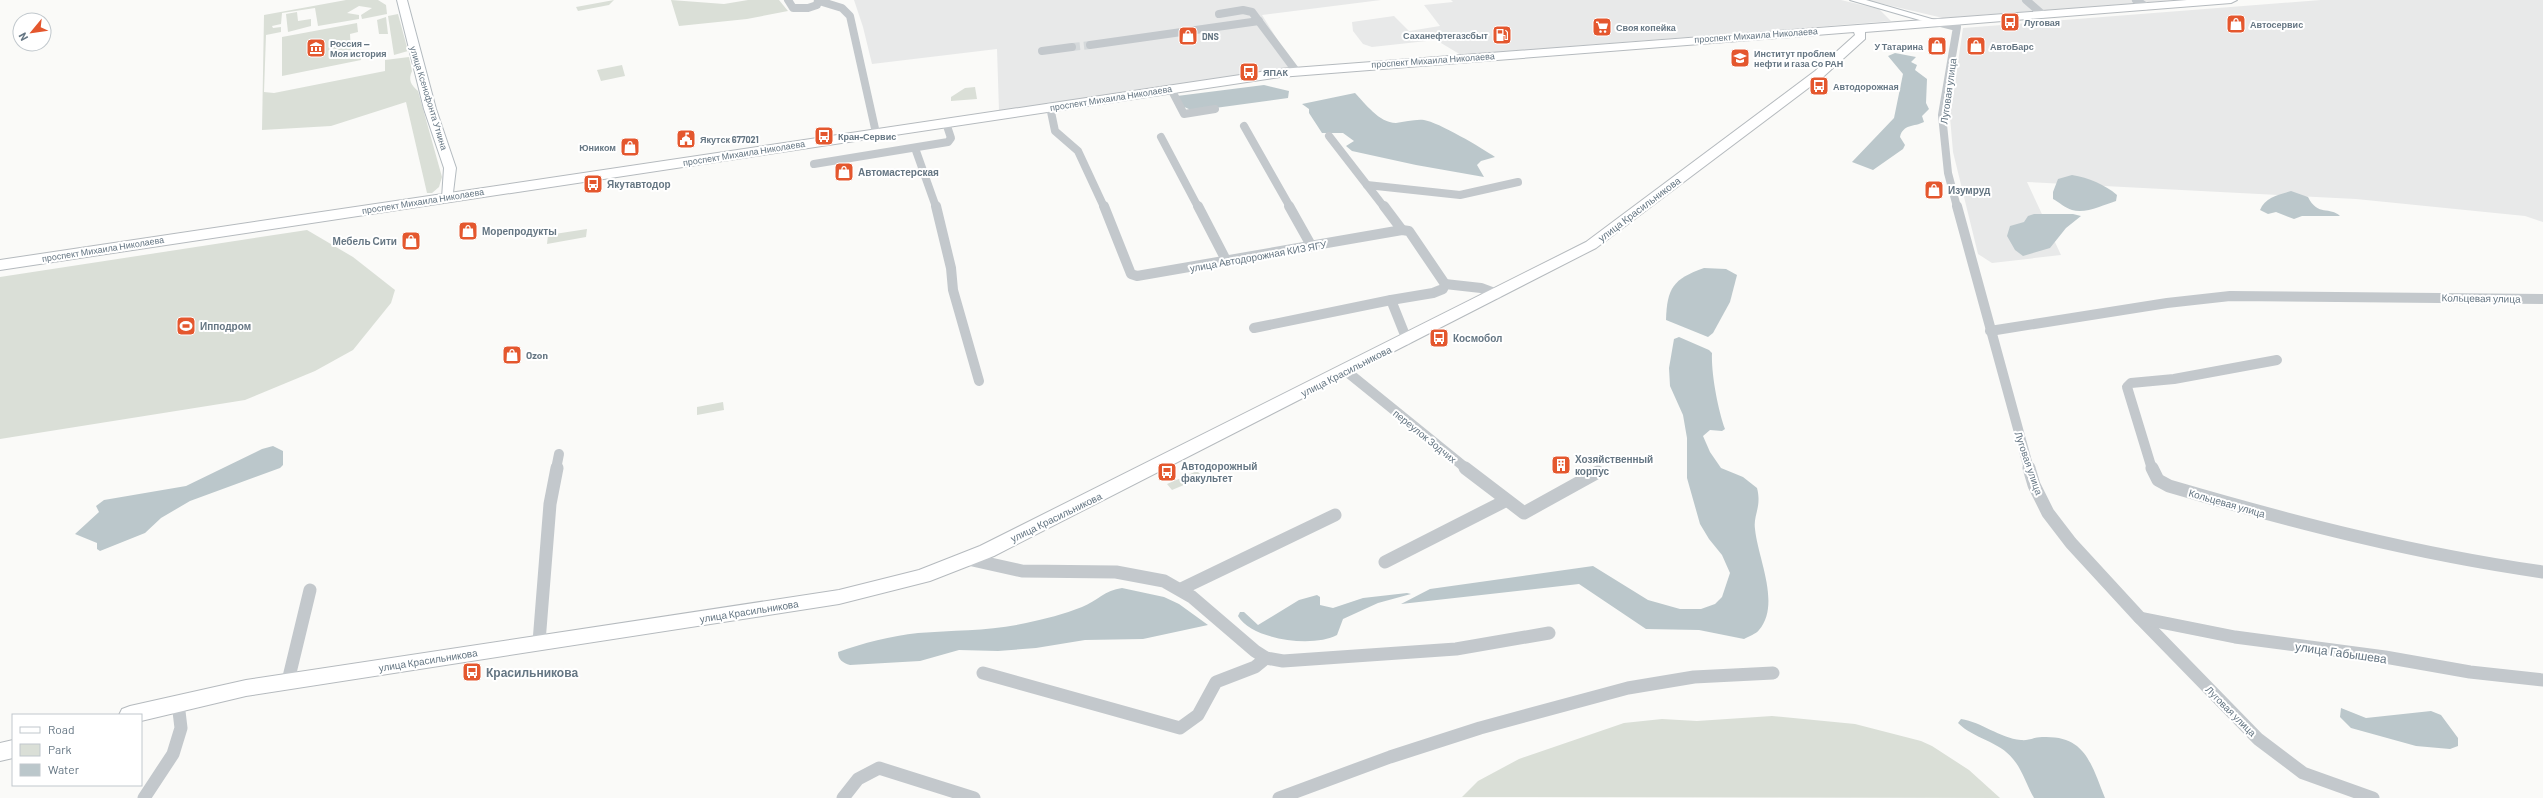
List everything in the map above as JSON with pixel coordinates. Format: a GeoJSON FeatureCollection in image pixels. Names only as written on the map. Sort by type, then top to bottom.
{"type":"FeatureCollection","features":[{"type":"Feature","properties":{"kind":"main road","name":"проспект Михаила Николаева"},"geometry":{"type":"LineString","coordinates":[[0,265],[1296,71],[2042,14],[2141,3],[2231,0]]}},
{"type":"Feature","properties":{"kind":"main road","name":"улица Красильникова"},"geometry":{"type":"LineString","coordinates":[[134,714],[178,703],[288,681],[839,597],[887,586],[968,559],[1042,524],[1346,371],[1497,294],[1606,235],[1819,74],[1861,36],[1862,33],[1858,28]]}},
{"type":"Feature","properties":{"kind":"main road"},"geometry":{"type":"LineString","coordinates":[[0,752],[12,749]]}},
{"type":"Feature","properties":{"kind":"street","name":"улица Ксенофонта Уткина"},"geometry":{"type":"LineString","coordinates":[[402,0],[430,109],[450,168],[448,198]]}},
{"type":"Feature","properties":{"kind":"street"},"geometry":{"type":"LineString","coordinates":[[788,0],[793,8],[838,7]]}},
{"type":"Feature","properties":{"kind":"street"},"geometry":{"type":"LineString","coordinates":[[814,7],[818,5],[819,0],[846,10],[850,16],[876,133]]}},
{"type":"Feature","properties":{"kind":"street"},"geometry":{"type":"LineString","coordinates":[[1855,0],[1937,22]]}},
{"type":"Feature","properties":{"kind":"street"},"geometry":{"type":"LineString","coordinates":[[2026,0],[2042,14]]}},
{"type":"Feature","properties":{"kind":"street"},"geometry":{"type":"LineString","coordinates":[[1219,14],[1248,11],[1259,21],[1296,71]]}},
{"type":"Feature","properties":{"kind":"street"},"geometry":{"type":"LineString","coordinates":[[1090,45],[1259,21]]}},
{"type":"Feature","properties":{"kind":"street","name":"Луговая улица"},"geometry":{"type":"LineString","coordinates":[[1937,22],[1957,27],[1942,115],[1943,139],[1948,173],[2025,457],[2034,485],[2048,513],[2071,542],[2140,618],[2242,723],[2287,763],[2323,782],[2373,798]]}},
{"type":"Feature","properties":{"kind":"street"},"geometry":{"type":"LineString","coordinates":[[1042,51],[1072,47]]}},
{"type":"Feature","properties":{"kind":"street"},"geometry":{"type":"LineString","coordinates":[[1171,89],[1184,114],[1215,109]]}},
{"type":"Feature","properties":{"kind":"street","name":"улица Автодорожная КИЗ ЯГУ"},"geometry":{"type":"LineString","coordinates":[[1050,107],[1055,131],[1078,151],[1107,213],[1131,274],[1137,276],[1227,262],[1402,230]]}},
{"type":"Feature","properties":{"kind":"street"},"geometry":{"type":"LineString","coordinates":[[814,164],[948,142],[951,138],[946,123]]}},
{"type":"Feature","properties":{"kind":"street"},"geometry":{"type":"LineString","coordinates":[[1244,126],[1312,247]]}},
{"type":"Feature","properties":{"kind":"street"},"geometry":{"type":"LineString","coordinates":[[1329,136],[1402,230],[1413,234],[1445,284]]}},
{"type":"Feature","properties":{"kind":"street"},"geometry":{"type":"LineString","coordinates":[[1161,137],[1227,262]]}},
{"type":"Feature","properties":{"kind":"street"},"geometry":{"type":"LineString","coordinates":[[915,148],[941,221],[952,268],[953,290],[979,381]]}},
{"type":"Feature","properties":{"kind":"street"},"geometry":{"type":"LineString","coordinates":[[1367,185],[1460,195],[1518,182]]}},
{"type":"Feature","properties":{"kind":"street"},"geometry":{"type":"LineString","coordinates":[[1445,284],[1481,288],[1497,294]]}},
{"type":"Feature","properties":{"kind":"street"},"geometry":{"type":"LineString","coordinates":[[1254,328],[1433,293],[1443,289],[1445,284]]}},
{"type":"Feature","properties":{"kind":"street","name":"Кольцевая улица"},"geometry":{"type":"LineString","coordinates":[[1990,331],[2167,303],[2230,296],[2543,299]]}},
{"type":"Feature","properties":{"kind":"street"},"geometry":{"type":"LineString","coordinates":[[1392,300],[1407,340]]}},
{"type":"Feature","properties":{"kind":"street","name":"Кольцевая улица"},"geometry":{"type":"LineString","coordinates":[[2277,360],[2174,379],[2131,383],[2127,387],[2154,474],[2158,480],[2168,486],[2299,524],[2481,564],[2543,572]]}},
{"type":"Feature","properties":{"kind":"street","name":"переулок Зодчих"},"geometry":{"type":"LineString","coordinates":[[1346,371],[1505,501],[1524,513],[1598,472]]}},
{"type":"Feature","properties":{"kind":"street"},"geometry":{"type":"LineString","coordinates":[[539,642],[550,504],[559,454]]}},
{"type":"Feature","properties":{"kind":"street"},"geometry":{"type":"LineString","coordinates":[[1385,562],[1505,501]]}},
{"type":"Feature","properties":{"kind":"street"},"geometry":{"type":"LineString","coordinates":[[1181,589],[1335,515]]}},
{"type":"Feature","properties":{"kind":"street"},"geometry":{"type":"LineString","coordinates":[[968,559],[1022,571],[1100,571],[1135,574],[1164,581],[1181,589],[1266,658],[1283,661],[1403,654],[1456,649],[1549,633]]}},
{"type":"Feature","properties":{"kind":"street"},"geometry":{"type":"LineString","coordinates":[[288,681],[310,590]]}},
{"type":"Feature","properties":{"kind":"street","name":"улица Габышева"},"geometry":{"type":"LineString","coordinates":[[2140,618],[2235,637],[2384,657],[2470,672],[2543,680]]}},
{"type":"Feature","properties":{"kind":"street"},"geometry":{"type":"LineString","coordinates":[[983,673],[1180,728],[1191,724],[1200,715],[1216,682],[1256,667],[1266,658]]}},
{"type":"Feature","properties":{"kind":"street"},"geometry":{"type":"LineString","coordinates":[[1279,798],[1390,757],[1480,728],[1628,688],[1694,676],[1773,673]]}},
{"type":"Feature","properties":{"kind":"street"},"geometry":{"type":"LineString","coordinates":[[144,798],[173,754],[181,728],[178,703]]}},
{"type":"Feature","properties":{"kind":"street"},"geometry":{"type":"LineString","coordinates":[[843,798],[853,783],[864,773],[879,768],[974,798]]}},
{"type":"Feature","properties":{"kind":"shaded area"},"geometry":{"type":"Polygon","coordinates":[[[854,0],[1381,0],[1262,15],[1295,68],[999,111],[997,49],[872,64],[863,27],[854,0]]]}},
{"type":"Feature","properties":{"kind":"shaded area"},"geometry":{"type":"Polygon","coordinates":[[[1451,0],[1841,0],[1879,9],[1891,21],[1461,55],[1436,40],[1372,47],[1363,44],[1353,31],[1352,22],[1394,16],[1409,31],[1440,26],[1424,5],[1453,2],[1451,0]]]}},
{"type":"Feature","properties":{"kind":"shaded area"},"geometry":{"type":"Polygon","coordinates":[[[1866,0],[2177,0],[1943,18],[1866,0]]]}},
{"type":"Feature","properties":{"kind":"shaded area"},"geometry":{"type":"Polygon","coordinates":[[[2321,0],[2543,0],[2543,222],[2525,216],[2356,199],[2027,182],[2061,255],[1992,263],[1978,254],[1953,152],[1950,117],[1963,28],[2321,0]]]}},
{"type":"Feature","properties":{"kind":"green space"},"geometry":{"type":"Polygon","coordinates":[[[346,0],[378,0],[386,5],[387,14],[362,19],[361,15],[372,8],[359,6],[347,13],[359,15],[359,19],[318,26],[315,8],[282,13],[281,24],[272,26],[273,28],[281,27],[281,32],[266,35],[264,92],[274,93],[385,71],[385,60],[409,57],[412,71],[410,77],[411,82],[418,91],[442,177],[439,187],[432,193],[427,193],[406,102],[331,126],[262,130],[264,15],[346,0]]]}},
{"type":"Feature","properties":{"kind":"green space"},"geometry":{"type":"Polygon","coordinates":[[[614,0],[609,5],[578,11],[576,7],[614,0]]]}},
{"type":"Feature","properties":{"kind":"green space"},"geometry":{"type":"Polygon","coordinates":[[[671,0],[724,4],[748,0],[779,0],[788,11],[747,19],[679,26],[671,0]]]}},
{"type":"Feature","properties":{"kind":"green space"},"geometry":{"type":"Polygon","coordinates":[[[297,12],[298,21],[311,19],[311,26],[288,32],[286,14],[297,12]]]}},
{"type":"Feature","properties":{"kind":"green space"},"geometry":{"type":"Polygon","coordinates":[[[398,14],[408,51],[394,55],[388,16],[398,14]]]}},
{"type":"Feature","properties":{"kind":"green space"},"geometry":{"type":"Polygon","coordinates":[[[386,17],[388,34],[379,34],[377,20],[386,17]]]}},
{"type":"Feature","properties":{"kind":"green space"},"geometry":{"type":"Polygon","coordinates":[[[357,23],[358,32],[350,34],[351,51],[360,50],[361,60],[282,76],[282,37],[357,23]]]}},
{"type":"Feature","properties":{"kind":"green space"},"geometry":{"type":"Polygon","coordinates":[[[622,65],[625,76],[601,81],[597,70],[622,65]]]}},
{"type":"Feature","properties":{"kind":"green space"},"geometry":{"type":"Polygon","coordinates":[[[975,87],[977,99],[951,101],[951,97],[965,88],[975,87]]]}},
{"type":"Feature","properties":{"kind":"green space"},"geometry":{"type":"Polygon","coordinates":[[[587,229],[586,237],[547,244],[548,235],[587,229]]]}},
{"type":"Feature","properties":{"kind":"green space","name":"Ипподром"},"geometry":{"type":"Polygon","coordinates":[[[307,230],[353,257],[395,290],[391,303],[353,350],[315,371],[245,400],[0,439],[0,277],[307,230]]]}},
{"type":"Feature","properties":{"kind":"green space"},"geometry":{"type":"Polygon","coordinates":[[[723,402],[724,410],[697,415],[697,407],[723,402]]]}},
{"type":"Feature","properties":{"kind":"green space"},"geometry":{"type":"Polygon","coordinates":[[[1197,471],[1203,477],[1172,490],[1167,484],[1197,471]]]}},
{"type":"Feature","properties":{"kind":"green space"},"geometry":{"type":"Polygon","coordinates":[[[1772,716],[1855,724],[1921,741],[1932,746],[1969,770],[2000,798],[1462,797],[1478,781],[1519,759],[1624,723],[1662,719],[1697,721],[1772,716]]]}},
{"type":"Feature","properties":{"kind":"water"},"geometry":{"type":"Polygon","coordinates":[[[1895,53],[1916,57],[1911,62],[1917,65],[1915,70],[1927,79],[1926,103],[1929,109],[1922,116],[1924,122],[1909,126],[1901,133],[1900,137],[1905,145],[1903,149],[1873,170],[1852,162],[1894,118],[1903,74],[1888,56],[1895,53]]]}},
{"type":"Feature","properties":{"kind":"water"},"geometry":{"type":"Polygon","coordinates":[[[1264,85],[1289,91],[1288,98],[1193,111],[1180,105],[1177,96],[1264,85]]]}},
{"type":"Feature","properties":{"kind":"water"},"geometry":{"type":"Polygon","coordinates":[[[1355,93],[1373,112],[1384,120],[1396,123],[1417,120],[1431,122],[1460,136],[1489,153],[1495,157],[1481,161],[1477,165],[1484,177],[1416,165],[1352,151],[1346,146],[1354,141],[1343,133],[1322,133],[1309,113],[1309,109],[1302,104],[1355,93]]]}},
{"type":"Feature","properties":{"kind":"water"},"geometry":{"type":"Polygon","coordinates":[[[2072,175],[2102,185],[2117,195],[2116,201],[2083,211],[2072,210],[2064,206],[2053,199],[2053,192],[2058,179],[2072,175]]]}},
{"type":"Feature","properties":{"kind":"water"},"geometry":{"type":"Polygon","coordinates":[[[2291,191],[2308,197],[2316,207],[2336,213],[2340,216],[2302,216],[2294,219],[2276,212],[2268,214],[2260,210],[2269,199],[2291,191]]]}},
{"type":"Feature","properties":{"kind":"water"},"geometry":{"type":"Polygon","coordinates":[[[2034,214],[2073,214],[2081,216],[2066,228],[2050,248],[2023,256],[2015,250],[2007,236],[2010,226],[2024,222],[2028,216],[2034,214]]]}},
{"type":"Feature","properties":{"kind":"water"},"geometry":{"type":"Polygon","coordinates":[[[1704,268],[1726,269],[1737,275],[1730,302],[1713,333],[1708,337],[1666,320],[1668,300],[1670,292],[1674,286],[1685,276],[1704,268]]]}},
{"type":"Feature","properties":{"kind":"water"},"geometry":{"type":"Polygon","coordinates":[[[1679,337],[1709,350],[1712,353],[1716,391],[1725,429],[1722,431],[1710,430],[1703,436],[1710,452],[1721,468],[1743,477],[1757,488],[1759,500],[1755,519],[1755,529],[1768,595],[1768,607],[1765,619],[1758,631],[1744,639],[1699,630],[1646,629],[1579,584],[1401,604],[1430,589],[1593,566],[1648,600],[1680,609],[1701,609],[1715,604],[1722,597],[1730,573],[1722,555],[1709,539],[1700,524],[1687,478],[1687,438],[1683,415],[1670,386],[1669,368],[1674,339],[1679,337]]]}},
{"type":"Feature","properties":{"kind":"water"},"geometry":{"type":"Polygon","coordinates":[[[273,446],[283,451],[283,465],[280,468],[190,501],[161,518],[145,533],[100,551],[97,549],[97,543],[75,534],[99,512],[96,506],[104,500],[186,486],[262,449],[273,446]]]}},
{"type":"Feature","properties":{"kind":"water"},"geometry":{"type":"Polygon","coordinates":[[[1122,588],[1164,597],[1179,604],[1208,625],[1143,639],[1085,640],[1036,648],[998,651],[959,650],[920,661],[850,665],[841,661],[838,655],[838,652],[877,640],[898,636],[918,633],[999,628],[1040,620],[1082,607],[1106,593],[1122,588]]]}},
{"type":"Feature","properties":{"kind":"water"},"geometry":{"type":"Polygon","coordinates":[[[1407,593],[1411,594],[1378,603],[1343,619],[1337,635],[1326,639],[1313,641],[1299,641],[1269,636],[1256,631],[1245,624],[1238,616],[1240,612],[1244,612],[1258,625],[1299,600],[1317,595],[1320,597],[1320,605],[1333,608],[1363,598],[1407,593]]]}},
{"type":"Feature","properties":{"kind":"water"},"geometry":{"type":"Polygon","coordinates":[[[2341,708],[2366,718],[2431,711],[2441,715],[2458,738],[2458,746],[2450,749],[2416,746],[2351,728],[2340,717],[2341,708]]]}},
{"type":"Feature","properties":{"kind":"water"},"geometry":{"type":"Polygon","coordinates":[[[1961,719],[1976,723],[2013,739],[2024,740],[2042,737],[2057,738],[2078,746],[2091,763],[2105,798],[2034,798],[2013,759],[2001,748],[1964,728],[1958,723],[1961,719]]]}},
{"type":"Feature","properties":{"kind":"tunnel"},"geometry":{"type":"LineString","coordinates":[[1072,47],[1090,45]]}},
{"type":"Feature","properties":{"kind":"place","name":"Луговая"},"geometry":{"type":"Point","coordinates":[2010,22]}},
{"type":"Feature","properties":{"kind":"place","name":"Автосервис"},"geometry":{"type":"Point","coordinates":[2236,24]}},
{"type":"Feature","properties":{"kind":"place","name":"Своя копейка"},"geometry":{"type":"Point","coordinates":[1602,27]}},
{"type":"Feature","properties":{"kind":"place","name":"Саханефтегазсбыт"},"geometry":{"type":"Point","coordinates":[1502,35]}},
{"type":"Feature","properties":{"kind":"place","name":"DNS"},"geometry":{"type":"Point","coordinates":[1188,36]}},
{"type":"Feature","properties":{"kind":"place","name":"У Татарина"},"geometry":{"type":"Point","coordinates":[1937,46]}},
{"type":"Feature","properties":{"kind":"place","name":"АвтоБарс"},"geometry":{"type":"Point","coordinates":[1976,46]}},
{"type":"Feature","properties":{"kind":"place","name":"Россия — Моя история"},"geometry":{"type":"Point","coordinates":[316,48]}},
{"type":"Feature","properties":{"kind":"place","name":"Институт проблем нефти и газа Со РАН"},"geometry":{"type":"Point","coordinates":[1740,58]}},
{"type":"Feature","properties":{"kind":"place","name":"ЯПАК"},"geometry":{"type":"Point","coordinates":[1249,72]}},
{"type":"Feature","properties":{"kind":"place","name":"Автодорожная"},"geometry":{"type":"Point","coordinates":[1819,86]}},
{"type":"Feature","properties":{"kind":"place","name":"Кран-Сервис"},"geometry":{"type":"Point","coordinates":[824,136]}},
{"type":"Feature","properties":{"kind":"place","name":"Якутск 677021"},"geometry":{"type":"Point","coordinates":[686,139]}},
{"type":"Feature","properties":{"kind":"place","name":"Юником"},"geometry":{"type":"Point","coordinates":[630,147]}},
{"type":"Feature","properties":{"kind":"place","name":"Автомастерская"},"geometry":{"type":"Point","coordinates":[844,172]}},
{"type":"Feature","properties":{"kind":"place","name":"Якутавтодор"},"geometry":{"type":"Point","coordinates":[593,184]}},
{"type":"Feature","properties":{"kind":"place","name":"Изумруд"},"geometry":{"type":"Point","coordinates":[1934,190]}},
{"type":"Feature","properties":{"kind":"place","name":"Морепродукты"},"geometry":{"type":"Point","coordinates":[468,231]}},
{"type":"Feature","properties":{"kind":"place","name":"Мебель Сити"},"geometry":{"type":"Point","coordinates":[411,241]}},
{"type":"Feature","properties":{"kind":"place","name":"Ипподром"},"geometry":{"type":"Point","coordinates":[186,326]}},
{"type":"Feature","properties":{"kind":"place","name":"Космобол"},"geometry":{"type":"Point","coordinates":[1439,338]}},
{"type":"Feature","properties":{"kind":"place","name":"Ozon"},"geometry":{"type":"Point","coordinates":[512,355]}},
{"type":"Feature","properties":{"kind":"place","name":"Хозяйственный корпус"},"geometry":{"type":"Point","coordinates":[1561,465]}},
{"type":"Feature","properties":{"kind":"place","name":"Автодорожный факультет"},"geometry":{"type":"Point","coordinates":[1167,472]}},
{"type":"Feature","properties":{"kind":"place","name":"Красильникова"},"geometry":{"type":"Point","coordinates":[472,672]}}]}
